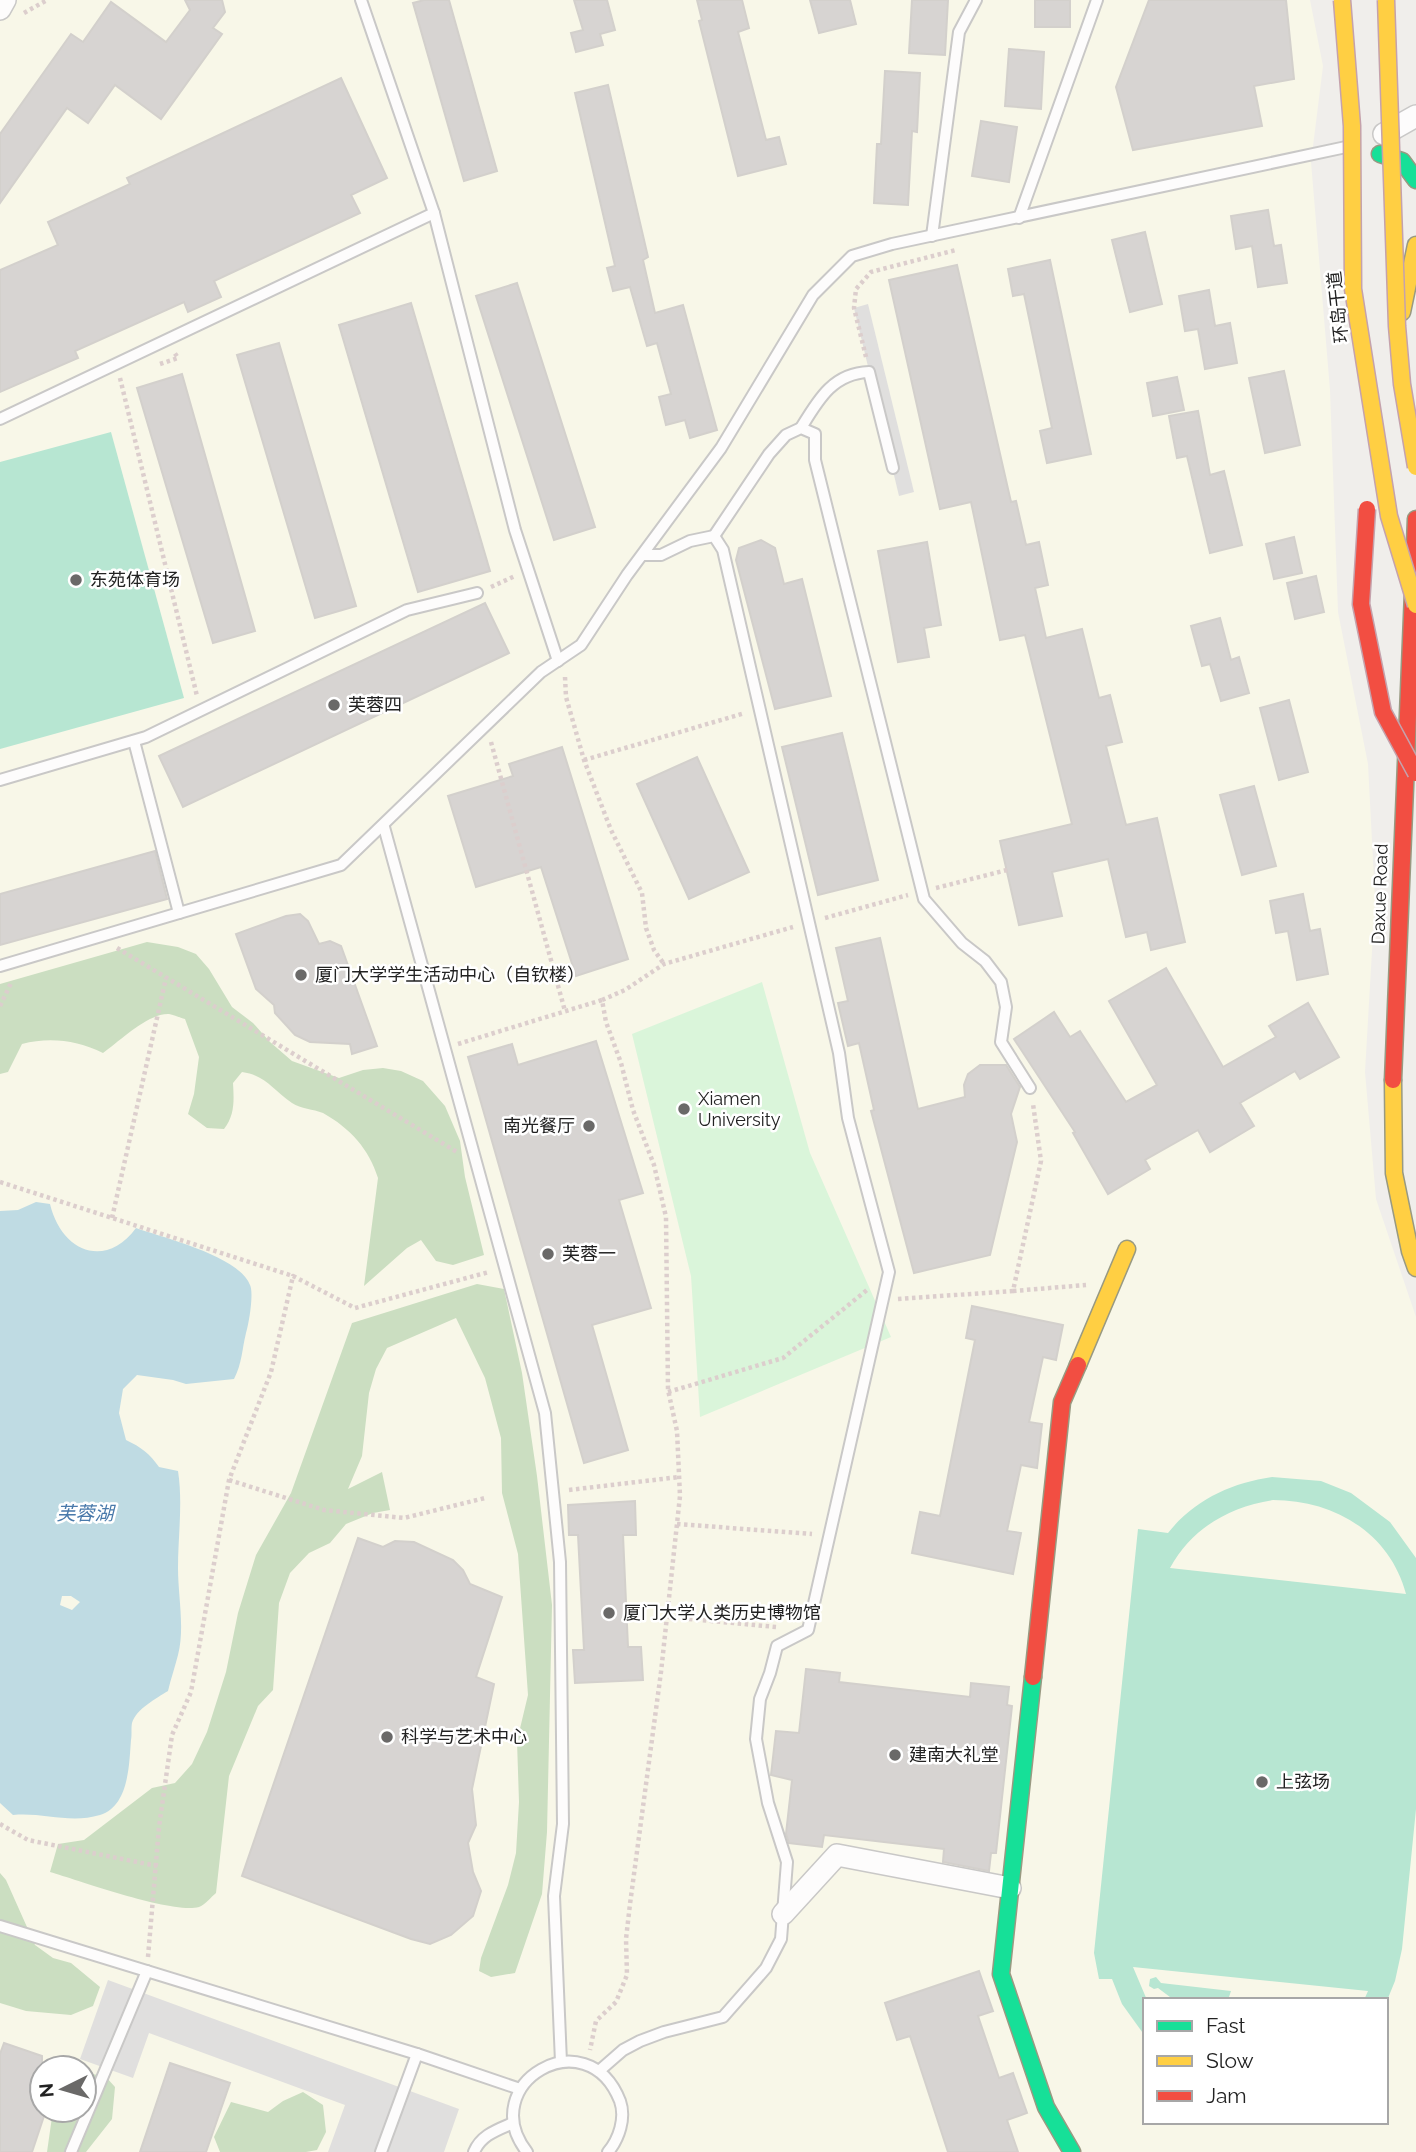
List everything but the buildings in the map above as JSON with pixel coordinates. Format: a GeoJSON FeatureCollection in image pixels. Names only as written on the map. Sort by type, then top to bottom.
{"type":"FeatureCollection","features":[{"type":"Feature","properties":{"kind":"main road","name":"环岛干道"},"geometry":{"type":"LineString","coordinates":[[1342,0],[1352,126],[1353,289],[1389,516],[1416,605]]}},
{"type":"Feature","properties":{"kind":"main road"},"geometry":{"type":"LineString","coordinates":[[1386,0],[1390,57],[1392,211],[1401,373],[1416,467]]}},
{"type":"Feature","properties":{"kind":"main road"},"geometry":{"type":"LineString","coordinates":[[1356,145],[1402,161],[1416,180]]}},
{"type":"Feature","properties":{"kind":"main road"},"geometry":{"type":"LineString","coordinates":[[1416,245],[1367,509],[1361,604],[1383,712],[1416,773]]}},
{"type":"Feature","properties":{"kind":"main road","name":"Daxue Road"},"geometry":{"type":"LineString","coordinates":[[1416,519],[1393,1051],[1394,1173],[1416,1268]]}},
{"type":"Feature","properties":{"kind":"main road"},"geometry":{"type":"LineString","coordinates":[[1072,2152],[1045,2107],[1001,1974],[1062,1402],[1127,1249]]}},
{"type":"Feature","properties":{"kind":"street"},"geometry":{"type":"LineString","coordinates":[[0,9],[5,0]]}},
{"type":"Feature","properties":{"kind":"street"},"geometry":{"type":"LineString","coordinates":[[1356,145],[1385,134],[1416,116]]}},
{"type":"Feature","properties":{"kind":"street"},"geometry":{"type":"LineString","coordinates":[[783,1914],[836,1855],[1010,1888]]}},
{"type":"Feature","properties":{"kind":"lane"},"geometry":{"type":"LineString","coordinates":[[361,0],[434,213],[515,530],[558,661]]}},
{"type":"Feature","properties":{"kind":"lane"},"geometry":{"type":"LineString","coordinates":[[933,236],[959,32],[976,0]]}},
{"type":"Feature","properties":{"kind":"lane"},"geometry":{"type":"LineString","coordinates":[[1019,218],[1097,0]]}},
{"type":"Feature","properties":{"kind":"lane"},"geometry":{"type":"LineString","coordinates":[[0,966],[341,865],[384,827],[541,672],[581,645],[722,448],[813,295],[852,256],[933,236],[1356,145]]}},
{"type":"Feature","properties":{"kind":"lane"},"geometry":{"type":"LineString","coordinates":[[0,419],[434,213]]}},
{"type":"Feature","properties":{"kind":"lane"},"geometry":{"type":"LineString","coordinates":[[643,555],[660,555],[690,541],[714,536],[769,454],[786,435],[801,428],[819,398],[839,378],[857,372],[869,372],[893,468]]}},
{"type":"Feature","properties":{"kind":"lane"},"geometry":{"type":"LineString","coordinates":[[801,428],[815,434],[815,460],[924,899],[962,943],[985,961],[1000,982],[1006,1007],[1001,1042],[1030,1088]]}},
{"type":"Feature","properties":{"kind":"lane"},"geometry":{"type":"LineString","coordinates":[[599,2071],[623,2050],[640,2041],[723,2017],[766,1968],[781,1939],[787,1862],[768,1803],[756,1739],[760,1699],[777,1646],[808,1630],[889,1272],[848,1118],[839,1053],[723,550],[714,536]]}},
{"type":"Feature","properties":{"kind":"lane"},"geometry":{"type":"LineString","coordinates":[[0,780],[134,741],[407,610],[477,593]]}},
{"type":"Feature","properties":{"kind":"lane"},"geometry":{"type":"LineString","coordinates":[[134,741],[179,913]]}},
{"type":"Feature","properties":{"kind":"lane"},"geometry":{"type":"LineString","coordinates":[[384,827],[545,1413],[560,1562],[563,1824],[554,1896],[561,2062]]}},
{"type":"Feature","properties":{"kind":"lane"},"geometry":{"type":"LineString","coordinates":[[0,1926],[417,2054],[520,2090]]}},
{"type":"Feature","properties":{"kind":"lane"},"geometry":{"type":"LineString","coordinates":[[71,2152],[147,1971]]}},
{"type":"Feature","properties":{"kind":"lane"},"geometry":{"type":"LineString","coordinates":[[381,2152],[417,2054]]}},
{"type":"Feature","properties":{"kind":"lane"},"geometry":{"type":"LineString","coordinates":[[527,2152],[519,2142],[513,2123],[514,2106],[520,2090],[530,2076],[545,2066],[561,2062],[587,2065],[599,2071],[613,2086],[621,2106],[621,2127],[614,2150]]}},
{"type":"Feature","properties":{"kind":"lane"},"geometry":{"type":"LineString","coordinates":[[474,2152],[476,2146],[488,2134],[513,2123]]}},
{"type":"Feature","properties":{"kind":"path"},"geometry":{"type":"LineString","coordinates":[[869,372],[854,308],[856,289],[871,272],[963,248]]}},
{"type":"Feature","properties":{"kind":"path"},"geometry":{"type":"LineString","coordinates":[[155,366],[178,358],[167,340]]}},
{"type":"Feature","properties":{"kind":"path"},"geometry":{"type":"LineString","coordinates":[[131,373],[120,376],[201,711]]}},
{"type":"Feature","properties":{"kind":"path"},"geometry":{"type":"LineString","coordinates":[[477,593],[518,575],[530,575]]}},
{"type":"Feature","properties":{"kind":"path"},"geometry":{"type":"LineString","coordinates":[[558,661],[566,679],[566,697],[584,760],[611,830],[642,893],[646,928],[654,950],[664,964]]}},
{"type":"Feature","properties":{"kind":"path"},"geometry":{"type":"LineString","coordinates":[[584,760],[760,709]]}},
{"type":"Feature","properties":{"kind":"path"},"geometry":{"type":"LineString","coordinates":[[486,727],[565,1012]]}},
{"type":"Feature","properties":{"kind":"path"},"geometry":{"type":"LineString","coordinates":[[444,1048],[603,1000],[625,990],[664,964],[922,891],[1007,870]]}},
{"type":"Feature","properties":{"kind":"path"},"geometry":{"type":"LineString","coordinates":[[98,937],[476,1164]]}},
{"type":"Feature","properties":{"kind":"path"},"geometry":{"type":"LineString","coordinates":[[112,1218],[166,978]]}},
{"type":"Feature","properties":{"kind":"path"},"geometry":{"type":"LineString","coordinates":[[0,1006],[12,981]]}},
{"type":"Feature","properties":{"kind":"path"},"geometry":{"type":"LineString","coordinates":[[587,2065],[596,2021],[616,2002],[627,1975],[626,1939],[668,1617],[679,1477],[677,1431],[668,1392],[666,1217],[654,1165],[633,1110],[621,1063],[606,1023],[603,1000]]}},
{"type":"Feature","properties":{"kind":"path"},"geometry":{"type":"LineString","coordinates":[[1013,1291],[1041,1161],[1030,1088]]}},
{"type":"Feature","properties":{"kind":"path"},"geometry":{"type":"LineString","coordinates":[[0,1182],[293,1276],[355,1308],[505,1268]]}},
{"type":"Feature","properties":{"kind":"path"},"geometry":{"type":"LineString","coordinates":[[668,1392],[783,1358],[889,1272]]}},
{"type":"Feature","properties":{"kind":"path"},"geometry":{"type":"LineString","coordinates":[[147,1971],[159,1827],[172,1735],[191,1692],[229,1480],[271,1372],[293,1276]]}},
{"type":"Feature","properties":{"kind":"path"},"geometry":{"type":"LineString","coordinates":[[883,1300],[1113,1282]]}},
{"type":"Feature","properties":{"kind":"path"},"geometry":{"type":"LineString","coordinates":[[552,1492],[679,1477]]}},
{"type":"Feature","properties":{"kind":"path"},"geometry":{"type":"LineString","coordinates":[[229,1480],[324,1510],[404,1518],[485,1499]]}},
{"type":"Feature","properties":{"kind":"path"},"geometry":{"type":"LineString","coordinates":[[677,1524],[830,1535]]}},
{"type":"Feature","properties":{"kind":"path"},"geometry":{"type":"LineString","coordinates":[[668,1617],[808,1630]]}},
{"type":"Feature","properties":{"kind":"path"},"geometry":{"type":"LineString","coordinates":[[0,1824],[28,1840],[157,1866]]}},
{"type":"Feature","properties":{"kind":"shaded area","name":"Xiamen University"},"geometry":{"type":"Polygon","coordinates":[[[0,0],[1310,0],[1323,66],[1311,162],[1330,390],[1338,612],[1368,764],[1375,899],[1365,1072],[1376,1199],[1416,1317],[1416,2152],[0,2152],[0,0]]]}},
{"type":"Feature","properties":{"kind":"shaded area"},"geometry":{"type":"Polygon","coordinates":[[[868,304],[914,492],[899,496],[854,308],[868,304]]]}},
{"type":"Feature","properties":{"kind":"shaded area"},"geometry":{"type":"Polygon","coordinates":[[[108,1980],[459,2109],[444,2152],[328,2152],[345,2105],[149,2033],[133,2078],[98,2065],[98,2054],[82,2054],[108,1980]]]}},
{"type":"Feature","properties":{"kind":"green space","name":"东苑体育场"},"geometry":{"type":"Polygon","coordinates":[[[111,432],[184,698],[0,749],[0,462],[111,432]]]}},
{"type":"Feature","properties":{"kind":"green space"},"geometry":{"type":"Polygon","coordinates":[[[147,942],[178,947],[196,954],[209,969],[232,1007],[253,1023],[292,1061],[339,1078],[363,1070],[383,1068],[401,1071],[423,1081],[445,1106],[460,1141],[465,1177],[484,1255],[453,1265],[436,1261],[421,1240],[407,1248],[364,1286],[378,1178],[364,1149],[333,1119],[296,1105],[257,1076],[242,1072],[233,1083],[233,1107],[228,1124],[224,1129],[207,1128],[188,1114],[194,1094],[199,1057],[185,1019],[169,1014],[152,1018],[103,1053],[63,1041],[22,1044],[8,1072],[0,1074],[0,984],[147,942]]]}},
{"type":"Feature","properties":{"kind":"green space"},"geometry":{"type":"Polygon","coordinates":[[[762,982],[810,1153],[891,1337],[700,1417],[691,1276],[632,1034],[762,982]]]}},
{"type":"Feature","properties":{"kind":"green space"},"geometry":{"type":"Polygon","coordinates":[[[477,1284],[504,1289],[522,1373],[552,1605],[547,1832],[542,1894],[515,1973],[491,1977],[479,1971],[516,1853],[519,1802],[517,1741],[528,1695],[518,1554],[502,1493],[501,1438],[485,1378],[456,1318],[387,1348],[376,1369],[369,1393],[362,1456],[348,1489],[382,1472],[390,1510],[373,1513],[346,1524],[330,1543],[309,1553],[290,1573],[279,1603],[273,1690],[258,1706],[229,1776],[216,1893],[199,1907],[168,1906],[50,1872],[58,1844],[84,1840],[152,1788],[175,1783],[192,1764],[207,1732],[226,1672],[238,1613],[256,1555],[291,1493],[352,1323],[477,1284]]]}},
{"type":"Feature","properties":{"kind":"green space"},"geometry":{"type":"Polygon","coordinates":[[[1272,1477],[1321,1481],[1351,1493],[1390,1522],[1416,1558],[1416,1809],[1402,1949],[1388,1998],[1365,1998],[1368,1991],[1133,1967],[1146,1998],[1143,1998],[1143,2033],[1122,2004],[1112,1979],[1099,1979],[1094,1953],[1138,1529],[1168,1533],[1178,1521],[1202,1502],[1242,1484],[1272,1477]],[[1273,1500],[1241,1508],[1213,1522],[1189,1541],[1170,1568],[1406,1594],[1398,1572],[1373,1537],[1338,1514],[1317,1506],[1273,1500]]]}},
{"type":"Feature","properties":{"kind":"green space"},"geometry":{"type":"Polygon","coordinates":[[[0,1873],[6,1880],[35,1945],[53,1958],[71,1963],[100,1987],[93,2006],[71,2015],[26,2011],[0,2003],[0,1873]]]}},
{"type":"Feature","properties":{"kind":"green space"},"geometry":{"type":"Polygon","coordinates":[[[1156,1977],[1161,1983],[1231,1991],[1229,1998],[1171,1998],[1158,1988],[1149,1986],[1150,1979],[1156,1977]]]}},
{"type":"Feature","properties":{"kind":"green space"},"geometry":{"type":"Polygon","coordinates":[[[98,2075],[106,2077],[115,2087],[112,2119],[86,2152],[47,2152],[51,2124],[98,2124],[98,2075]]]}},
{"type":"Feature","properties":{"kind":"green space"},"geometry":{"type":"Polygon","coordinates":[[[303,2092],[323,2105],[326,2132],[317,2150],[220,2152],[214,2137],[231,2102],[268,2112],[283,2101],[303,2092]]]}},
{"type":"Feature","properties":{"kind":"water","name":"芙蓉湖"},"geometry":{"type":"Polygon","coordinates":[[[36,1202],[50,1204],[64,1233],[74,1243],[86,1249],[111,1249],[124,1241],[136,1228],[199,1249],[231,1265],[243,1275],[251,1289],[248,1322],[234,1379],[186,1384],[137,1375],[123,1389],[119,1413],[126,1440],[145,1451],[159,1467],[178,1471],[181,1634],[168,1691],[142,1709],[132,1723],[128,1772],[122,1794],[110,1810],[89,1817],[13,1815],[0,1803],[0,1211],[18,1210],[36,1202]],[[62,1596],[60,1605],[72,1610],[80,1602],[71,1596],[62,1596]]]}},
{"type":"Feature","properties":{"kind":"traffic: fast"},"geometry":{"type":"LineString","coordinates":[[1380,154],[1402,161],[1416,180]]}},
{"type":"Feature","properties":{"kind":"traffic: fast"},"geometry":{"type":"LineString","coordinates":[[1033,1677],[1001,1974],[1046,2107],[1072,2152]]}},
{"type":"Feature","properties":{"kind":"traffic: slow"},"geometry":{"type":"LineString","coordinates":[[1342,0],[1352,126],[1353,289],[1389,516],[1416,605]]}},
{"type":"Feature","properties":{"kind":"traffic: slow"},"geometry":{"type":"LineString","coordinates":[[1386,0],[1397,326],[1402,384],[1416,467]]}},
{"type":"Feature","properties":{"kind":"traffic: slow"},"geometry":{"type":"LineString","coordinates":[[1402,312],[1416,245]]}},
{"type":"Feature","properties":{"kind":"traffic: slow"},"geometry":{"type":"LineString","coordinates":[[1393,1080],[1394,1173],[1416,1268]]}},
{"type":"Feature","properties":{"kind":"traffic: slow"},"geometry":{"type":"LineString","coordinates":[[1078,1365],[1127,1249]]}},
{"type":"Feature","properties":{"kind":"traffic: jam"},"geometry":{"type":"LineString","coordinates":[[1367,509],[1361,604],[1383,712],[1416,773]]}},
{"type":"Feature","properties":{"kind":"traffic: jam"},"geometry":{"type":"LineString","coordinates":[[1393,1080],[1416,519]]}},
{"type":"Feature","properties":{"kind":"traffic: jam"},"geometry":{"type":"LineString","coordinates":[[1033,1677],[1062,1402],[1078,1365]]}},
{"type":"Feature","properties":{"kind":"place","name":"东苑体育场"},"geometry":{"type":"Point","coordinates":[76,580]}},
{"type":"Feature","properties":{"kind":"place","name":"芙蓉四"},"geometry":{"type":"Point","coordinates":[334,705]}},
{"type":"Feature","properties":{"kind":"place","name":"厦门大学学生活动中心（自钦楼）"},"geometry":{"type":"Point","coordinates":[301,975]}},
{"type":"Feature","properties":{"kind":"place","name":"Xiamen University"},"geometry":{"type":"Point","coordinates":[684,1109]}},
{"type":"Feature","properties":{"kind":"place","name":"南光餐厅"},"geometry":{"type":"Point","coordinates":[589,1126]}},
{"type":"Feature","properties":{"kind":"place","name":"芙蓉一"},"geometry":{"type":"Point","coordinates":[548,1254]}},
{"type":"Feature","properties":{"kind":"place","name":"厦门大学人类历史博物馆"},"geometry":{"type":"Point","coordinates":[609,1613]}},
{"type":"Feature","properties":{"kind":"place","name":"科学与艺术中心"},"geometry":{"type":"Point","coordinates":[387,1737]}},
{"type":"Feature","properties":{"kind":"place","name":"建南大礼堂"},"geometry":{"type":"Point","coordinates":[895,1755]}},
{"type":"Feature","properties":{"kind":"place","name":"上弦场"},"geometry":{"type":"Point","coordinates":[1262,1782]}}]}
